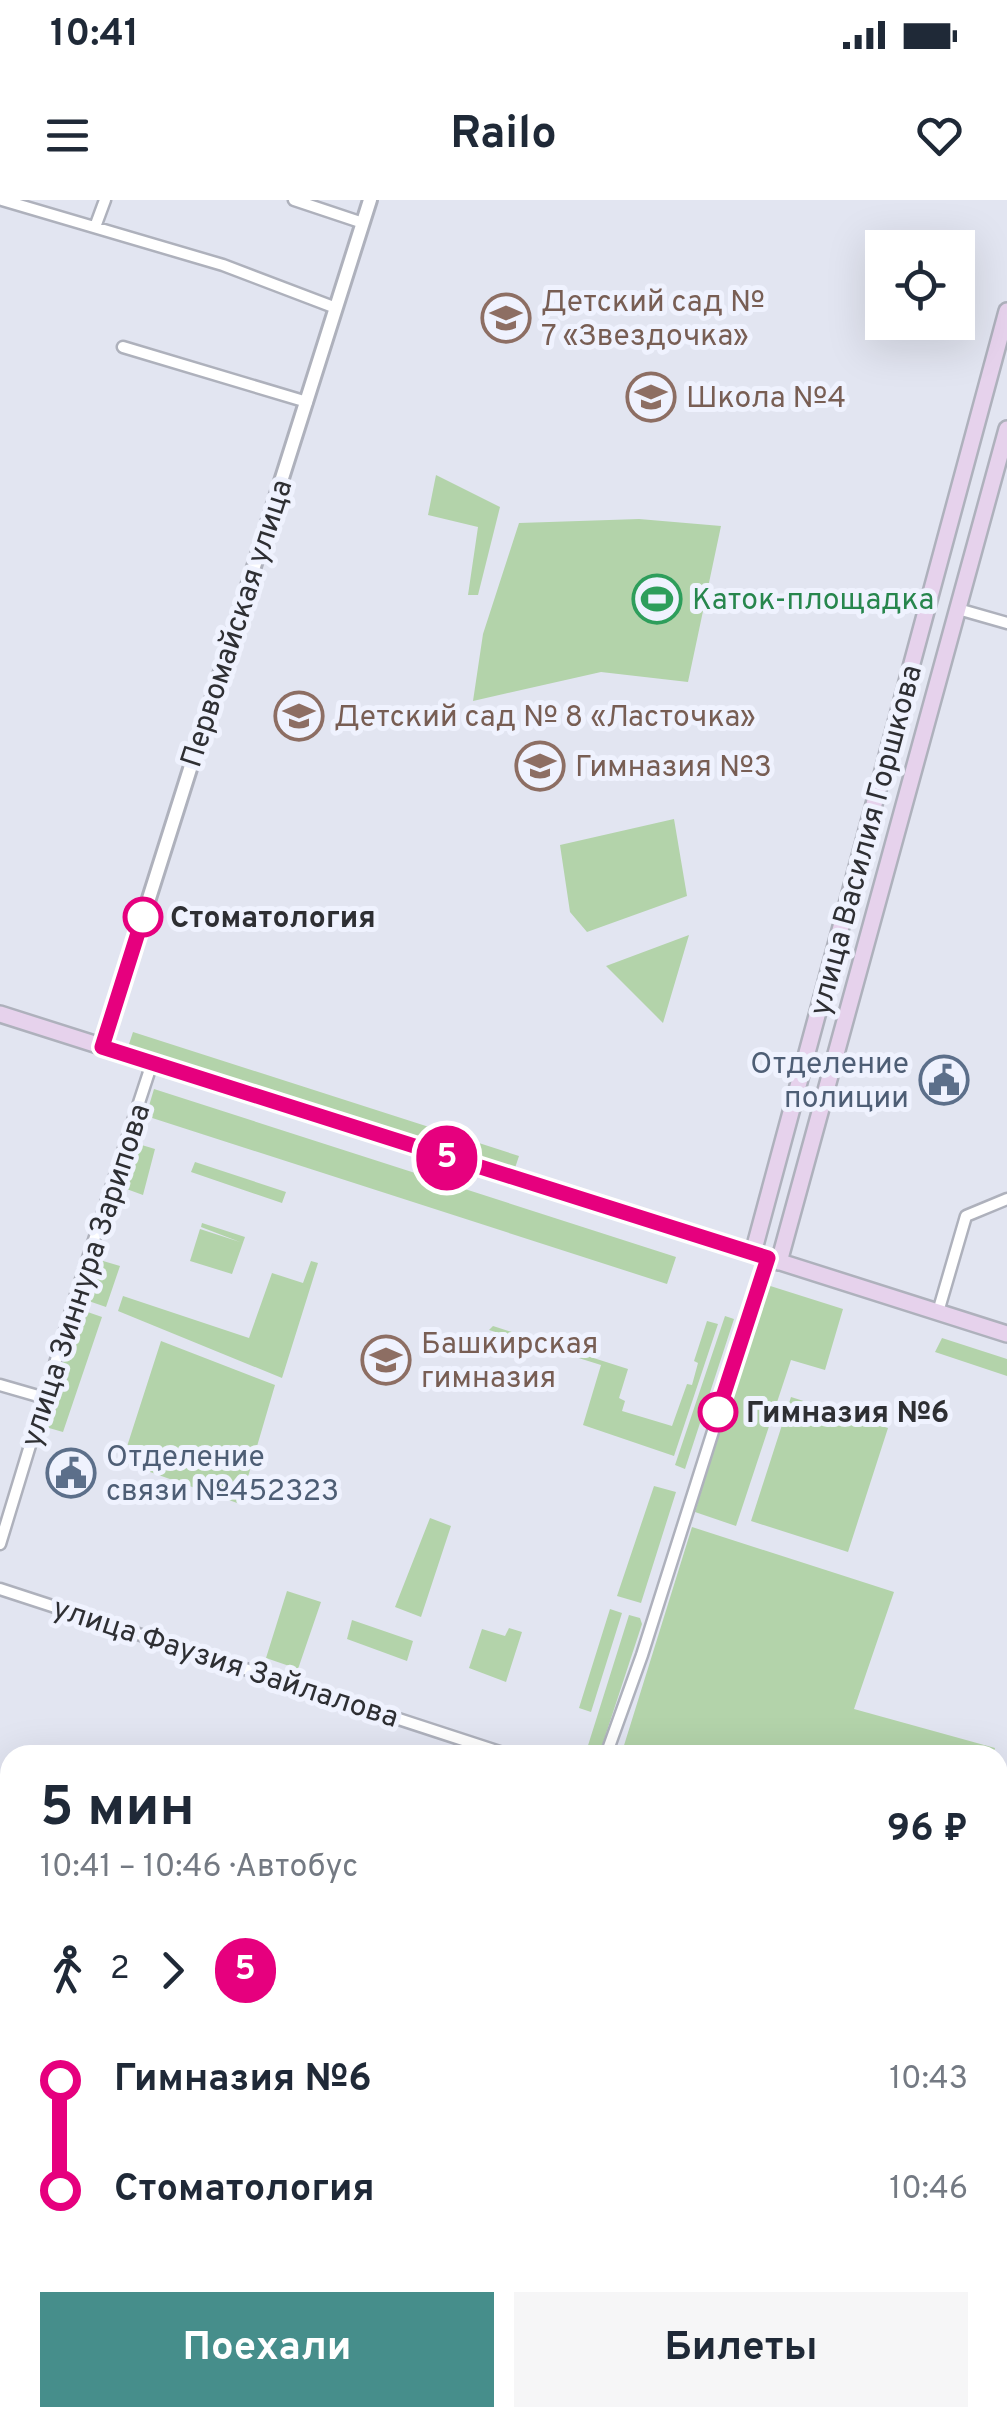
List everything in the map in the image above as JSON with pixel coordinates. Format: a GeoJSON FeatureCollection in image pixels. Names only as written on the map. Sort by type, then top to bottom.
{"type":"FeatureCollection","features":[{"type":"Feature","properties":{"kind":"main road","name":"улица Василия Горшкова"},"geometry":{"type":"LineString","coordinates":[[767,1258],[780,1159],[1007,311]]}},
{"type":"Feature","properties":{"kind":"main road","name":"улица Василия Горшкова"},"geometry":{"type":"LineString","coordinates":[[767,1258],[806,1166],[1007,429]]}},
{"type":"Feature","properties":{"kind":"main road"},"geometry":{"type":"LineString","coordinates":[[852,890],[880,897]]}},
{"type":"Feature","properties":{"kind":"main road"},"geometry":{"type":"LineString","coordinates":[[0,1014],[1007,1334]]}},
{"type":"Feature","properties":{"kind":"main road"},"geometry":{"type":"LineString","coordinates":[[780,1159],[806,1166]]}},
{"type":"Feature","properties":{"kind":"street"},"geometry":{"type":"LineString","coordinates":[[0,208],[3,200],[229,267],[336,308]]}},
{"type":"Feature","properties":{"kind":"street"},"geometry":{"type":"LineString","coordinates":[[96,228],[104,200]]}},
{"type":"Feature","properties":{"kind":"street"},"geometry":{"type":"LineString","coordinates":[[294,200],[363,223]]}},
{"type":"Feature","properties":{"kind":"street","name":"Первомайская улица"},"geometry":{"type":"LineString","coordinates":[[102,1047],[370,200]]}},
{"type":"Feature","properties":{"kind":"street"},"geometry":{"type":"LineString","coordinates":[[123,346],[308,402]]}},
{"type":"Feature","properties":{"kind":"street"},"geometry":{"type":"LineString","coordinates":[[958,610],[1007,623]]}},
{"type":"Feature","properties":{"kind":"street","name":"улица Зиннура Зарипова"},"geometry":{"type":"LineString","coordinates":[[0,1544],[152,1063]]}},
{"type":"Feature","properties":{"kind":"street"},"geometry":{"type":"LineString","coordinates":[[938,1312],[966,1216],[1007,1199]]}},
{"type":"Feature","properties":{"kind":"street"},"geometry":{"type":"LineString","coordinates":[[610,1745],[642,1655],[767,1258]]}},
{"type":"Feature","properties":{"kind":"street"},"geometry":{"type":"LineString","coordinates":[[0,1385],[44,1398]]}},
{"type":"Feature","properties":{"kind":"street","name":"улица Фаузия Зайлалова"},"geometry":{"type":"LineString","coordinates":[[0,1589],[478,1745]]}},
{"type":"Feature","properties":{"kind":"green space"},"geometry":{"type":"Polygon","coordinates":[[[436,475],[500,507],[478,595],[468,595],[478,527],[428,515],[436,475]]]}},
{"type":"Feature","properties":{"kind":"green space"},"geometry":{"type":"Polygon","coordinates":[[[639,519],[721,526],[688,682],[601,672],[473,701],[483,634],[519,523],[639,519]]]}},
{"type":"Feature","properties":{"kind":"green space"},"geometry":{"type":"Polygon","coordinates":[[[674,819],[687,896],[587,932],[570,912],[560,845],[674,819]]]}},
{"type":"Feature","properties":{"kind":"green space"},"geometry":{"type":"Polygon","coordinates":[[[689,935],[663,1023],[606,966],[689,935]]]}},
{"type":"Feature","properties":{"kind":"green space"},"geometry":{"type":"Polygon","coordinates":[[[133,1032],[519,1156],[514,1171],[128,1047],[133,1032]]]}},
{"type":"Feature","properties":{"kind":"green space"},"geometry":{"type":"Polygon","coordinates":[[[154,1089],[676,1257],[667,1284],[146,1116],[154,1089]]]}},
{"type":"Feature","properties":{"kind":"green space"},"geometry":{"type":"Polygon","coordinates":[[[135,1143],[155,1149],[143,1195],[121,1187],[135,1143]]]}},
{"type":"Feature","properties":{"kind":"green space"},"geometry":{"type":"Polygon","coordinates":[[[195,1162],[286,1192],[282,1203],[191,1172],[195,1162]]]}},
{"type":"Feature","properties":{"kind":"green space"},"geometry":{"type":"Polygon","coordinates":[[[202,1223],[245,1237],[232,1274],[190,1261],[200,1229],[240,1242],[201,1227],[202,1223]]]}},
{"type":"Feature","properties":{"kind":"green space"},"geometry":{"type":"Polygon","coordinates":[[[93,1258],[120,1266],[106,1307],[80,1298],[93,1258]]]}},
{"type":"Feature","properties":{"kind":"green space"},"geometry":{"type":"Polygon","coordinates":[[[311,1261],[318,1263],[282,1378],[118,1311],[123,1296],[249,1338],[272,1273],[303,1283],[311,1261]]]}},
{"type":"Feature","properties":{"kind":"green space"},"geometry":{"type":"Polygon","coordinates":[[[764,1284],[843,1309],[825,1370],[791,1360],[736,1526],[695,1512],[764,1284]]]}},
{"type":"Feature","properties":{"kind":"green space"},"geometry":{"type":"Polygon","coordinates":[[[76,1308],[102,1317],[63,1432],[42,1426],[76,1308]]]}},
{"type":"Feature","properties":{"kind":"green space"},"geometry":{"type":"Polygon","coordinates":[[[725,1316],[734,1319],[685,1469],[675,1465],[725,1316]]]}},
{"type":"Feature","properties":{"kind":"green space"},"geometry":{"type":"Polygon","coordinates":[[[707,1321],[718,1324],[674,1456],[583,1425],[601,1365],[489,1330],[493,1326],[628,1369],[619,1398],[625,1401],[622,1411],[672,1426],[687,1384],[692,1385],[698,1363],[694,1361],[707,1321]]]}},
{"type":"Feature","properties":{"kind":"green space"},"geometry":{"type":"Polygon","coordinates":[[[942,1338],[1007,1359],[1007,1376],[935,1352],[942,1338]]]}},
{"type":"Feature","properties":{"kind":"green space"},"geometry":{"type":"Polygon","coordinates":[[[161,1341],[275,1385],[240,1504],[122,1462],[161,1341]]]}},
{"type":"Feature","properties":{"kind":"green space"},"geometry":{"type":"Polygon","coordinates":[[[791,1397],[888,1428],[848,1552],[751,1521],[791,1397]]]}},
{"type":"Feature","properties":{"kind":"green space"},"geometry":{"type":"Polygon","coordinates":[[[654,1486],[676,1492],[641,1603],[617,1596],[654,1486]]]}},
{"type":"Feature","properties":{"kind":"green space"},"geometry":{"type":"Polygon","coordinates":[[[430,1518],[451,1526],[421,1617],[395,1607],[430,1518]]]}},
{"type":"Feature","properties":{"kind":"green space"},"geometry":{"type":"Polygon","coordinates":[[[692,1527],[894,1592],[854,1709],[984,1745],[624,1745],[692,1527]]]}},
{"type":"Feature","properties":{"kind":"green space"},"geometry":{"type":"Polygon","coordinates":[[[287,1591],[321,1602],[298,1669],[266,1658],[287,1591]]]}},
{"type":"Feature","properties":{"kind":"green space"},"geometry":{"type":"Polygon","coordinates":[[[610,1609],[622,1613],[591,1712],[579,1708],[610,1609]]]}},
{"type":"Feature","properties":{"kind":"green space"},"geometry":{"type":"Polygon","coordinates":[[[629,1615],[640,1618],[642,1624],[602,1745],[588,1745],[629,1615]]]}},
{"type":"Feature","properties":{"kind":"green space"},"geometry":{"type":"Polygon","coordinates":[[[352,1620],[413,1641],[407,1661],[347,1639],[352,1620]]]}},
{"type":"Feature","properties":{"kind":"green space"},"geometry":{"type":"Polygon","coordinates":[[[509,1628],[522,1632],[506,1682],[469,1668],[482,1629],[505,1636],[509,1628]]]}},
{"type":"Feature","properties":{"kind":"bus line","name":"5"},"geometry":{"type":"LineString","coordinates":[[143,917],[102,1047],[768,1258],[718,1412]]}},
{"type":"Feature","properties":{"kind":"place","name":"Детский сад № 7 «Звездочка»"},"geometry":{"type":"Point","coordinates":[506,318]}},
{"type":"Feature","properties":{"kind":"place","name":"Школа №4"},"geometry":{"type":"Point","coordinates":[651,397]}},
{"type":"Feature","properties":{"kind":"place","name":"Каток-площадка"},"geometry":{"type":"Point","coordinates":[657,599]}},
{"type":"Feature","properties":{"kind":"place","name":"Детский сад № 8 «Ласточка»"},"geometry":{"type":"Point","coordinates":[299,716]}},
{"type":"Feature","properties":{"kind":"place","name":"Гимназия №3"},"geometry":{"type":"Point","coordinates":[540,766]}},
{"type":"Feature","properties":{"kind":"place","name":"Стоматология"},"geometry":{"type":"Point","coordinates":[143,917]}},
{"type":"Feature","properties":{"kind":"place","name":"Отделение полиции"},"geometry":{"type":"Point","coordinates":[944,1080]}},
{"type":"Feature","properties":{"kind":"place","name":"Башкирская гимназия"},"geometry":{"type":"Point","coordinates":[386,1360]}},
{"type":"Feature","properties":{"kind":"place","name":"Гимназия №6"},"geometry":{"type":"Point","coordinates":[718,1412]}},
{"type":"Feature","properties":{"kind":"place","name":"Отделение связи №452323"},"geometry":{"type":"Point","coordinates":[71,1473]}}]}
